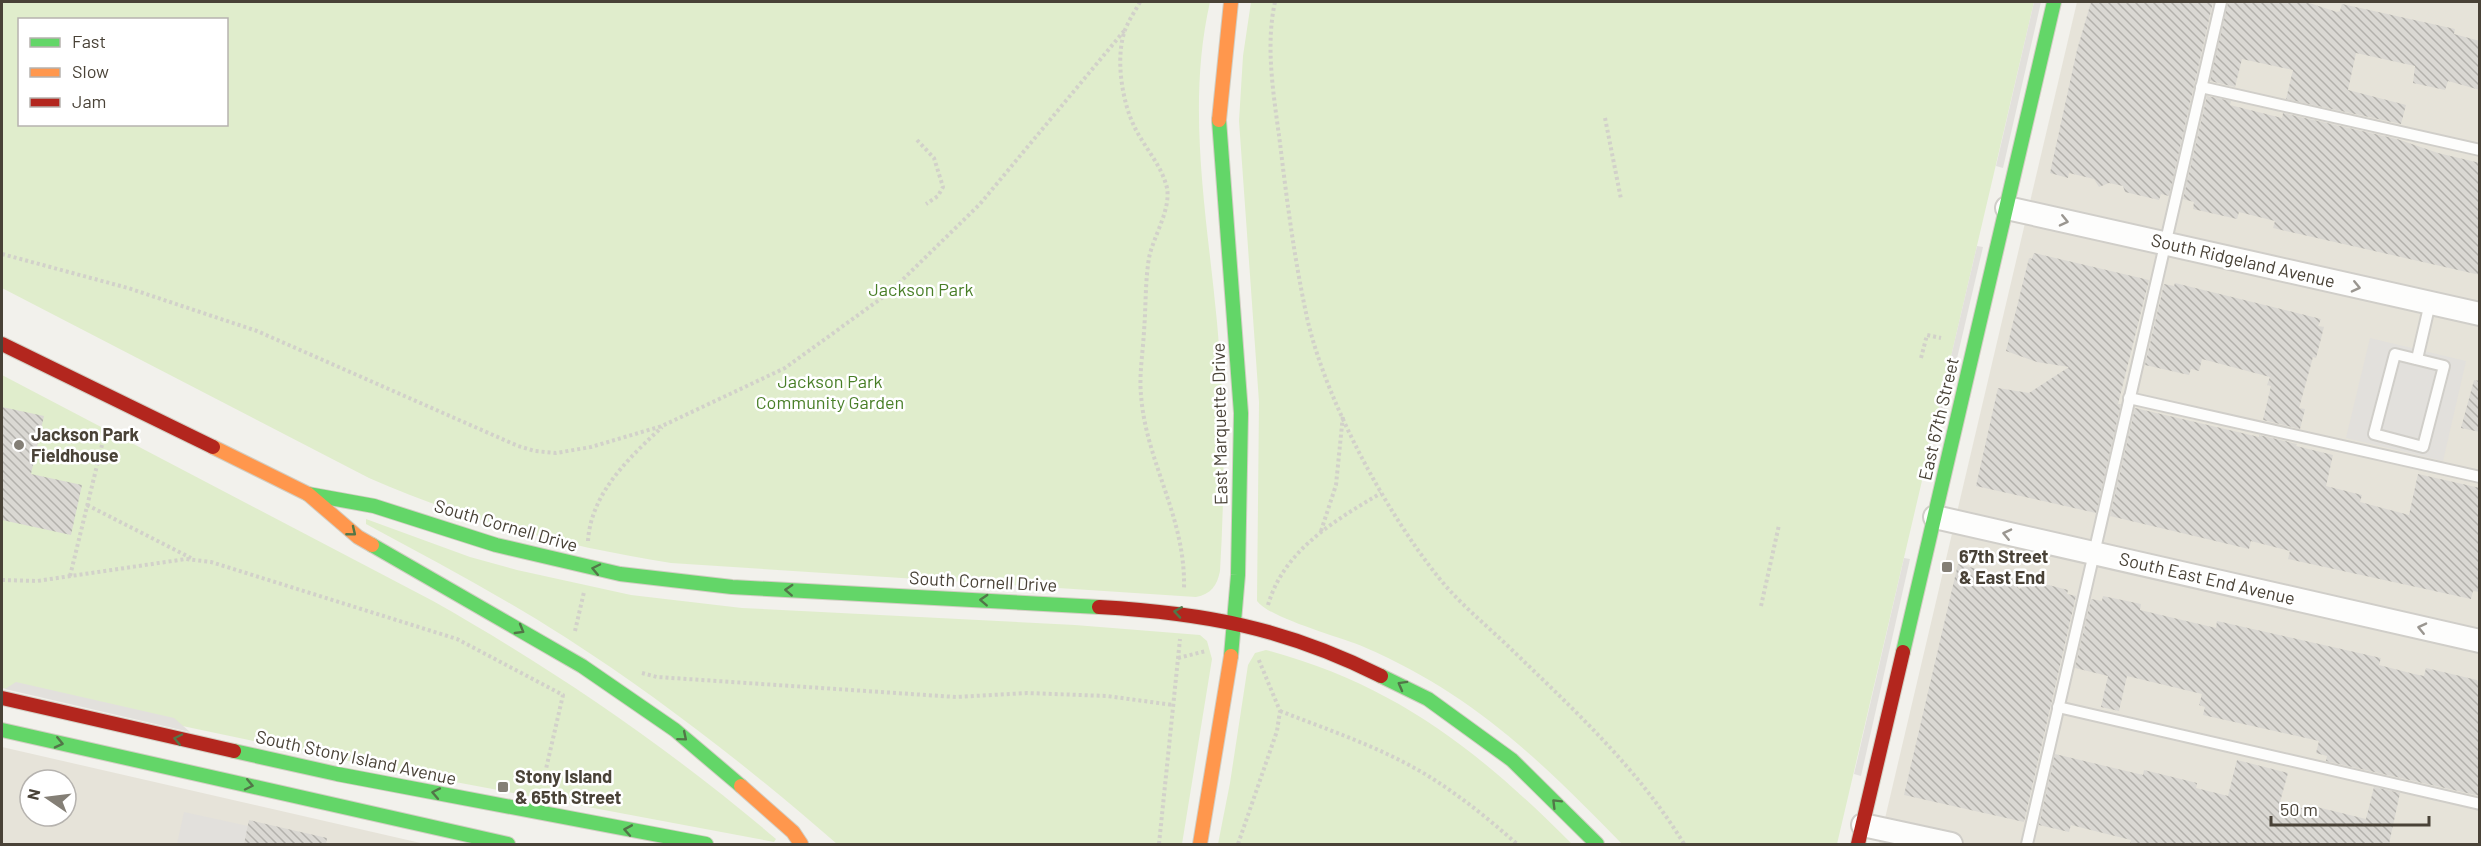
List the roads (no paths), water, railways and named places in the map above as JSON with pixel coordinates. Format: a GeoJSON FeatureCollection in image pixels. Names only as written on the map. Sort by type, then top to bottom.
{"type":"FeatureCollection","features":[{"type":"Feature","properties":{"kind":"main road","name":"East Marquette Drive"},"geometry":{"type":"LineString","coordinates":[[1200,844],[1236,622],[1241,413],[1219,126],[1221,73],[1231,2]]}},
{"type":"Feature","properties":{"kind":"main road","name":"East 67th Street"},"geometry":{"type":"LineString","coordinates":[[1861,835],[2054,2]]}},
{"type":"Feature","properties":{"kind":"main road","name":"South Cornell Drive"},"geometry":{"type":"LineString","coordinates":[[2,344],[308,494],[358,537],[582,666],[675,730],[760,802],[793,832],[801,844]]}},
{"type":"Feature","properties":{"kind":"main road","name":"South Cornell Drive"},"geometry":{"type":"LineString","coordinates":[[308,494],[374,506],[496,545],[620,574],[732,587],[1158,610],[1236,622],[1297,638],[1390,678],[1428,699],[1512,760],[1597,844]]}},
{"type":"Feature","properties":{"kind":"main road","name":"South Stony Island Avenue"},"geometry":{"type":"LineString","coordinates":[[2,698],[338,774],[706,844]]}},
{"type":"Feature","properties":{"kind":"main road"},"geometry":{"type":"LineString","coordinates":[[2,730],[508,844]]}},
{"type":"Feature","properties":{"kind":"street","name":"South Ridgeland Avenue"},"geometry":{"type":"LineString","coordinates":[[2007,208],[2480,314]]}},
{"type":"Feature","properties":{"kind":"street","name":"South East End Avenue"},"geometry":{"type":"LineString","coordinates":[[1935,517],[2480,642]]}},
{"type":"Feature","properties":{"kind":"street"},"geometry":{"type":"LineString","coordinates":[[1861,835],[1951,844]]}},
{"type":"Feature","properties":{"kind":"lane"},"geometry":{"type":"LineString","coordinates":[[2027,844],[2221,2]]}},
{"type":"Feature","properties":{"kind":"lane"},"geometry":{"type":"LineString","coordinates":[[2201,87],[2480,150]]}},
{"type":"Feature","properties":{"kind":"lane"},"geometry":{"type":"LineString","coordinates":[[2417,359],[2430,303]]}},
{"type":"Feature","properties":{"kind":"lane"},"geometry":{"type":"LineString","coordinates":[[2395,354],[2417,359],[2444,366],[2423,447],[2374,434],[2395,354]]}},
{"type":"Feature","properties":{"kind":"lane"},"geometry":{"type":"LineString","coordinates":[[2129,398],[2480,477]]}},
{"type":"Feature","properties":{"kind":"lane"},"geometry":{"type":"LineString","coordinates":[[2058,707],[2480,804]]}},
{"type":"Feature","properties":{"kind":"place","name":"Jackson Park Fieldhouse"},"geometry":{"type":"Point","coordinates":[19,445]}},
{"type":"Feature","properties":{"kind":"place","name":"67th Street & East End"},"geometry":{"type":"Point","coordinates":[1947,567]}},
{"type":"Feature","properties":{"kind":"place","name":"Stony Island & 65th Street"},"geometry":{"type":"Point","coordinates":[503,787]}},
{"type":"Feature","properties":{"kind":"park label","name":"Jackson Park"},"geometry":{"type":"Point","coordinates":[921,290]}},
{"type":"Feature","properties":{"kind":"park label","name":"Jackson Park Community Garden"},"geometry":{"type":"Point","coordinates":[830,392]}}]}
